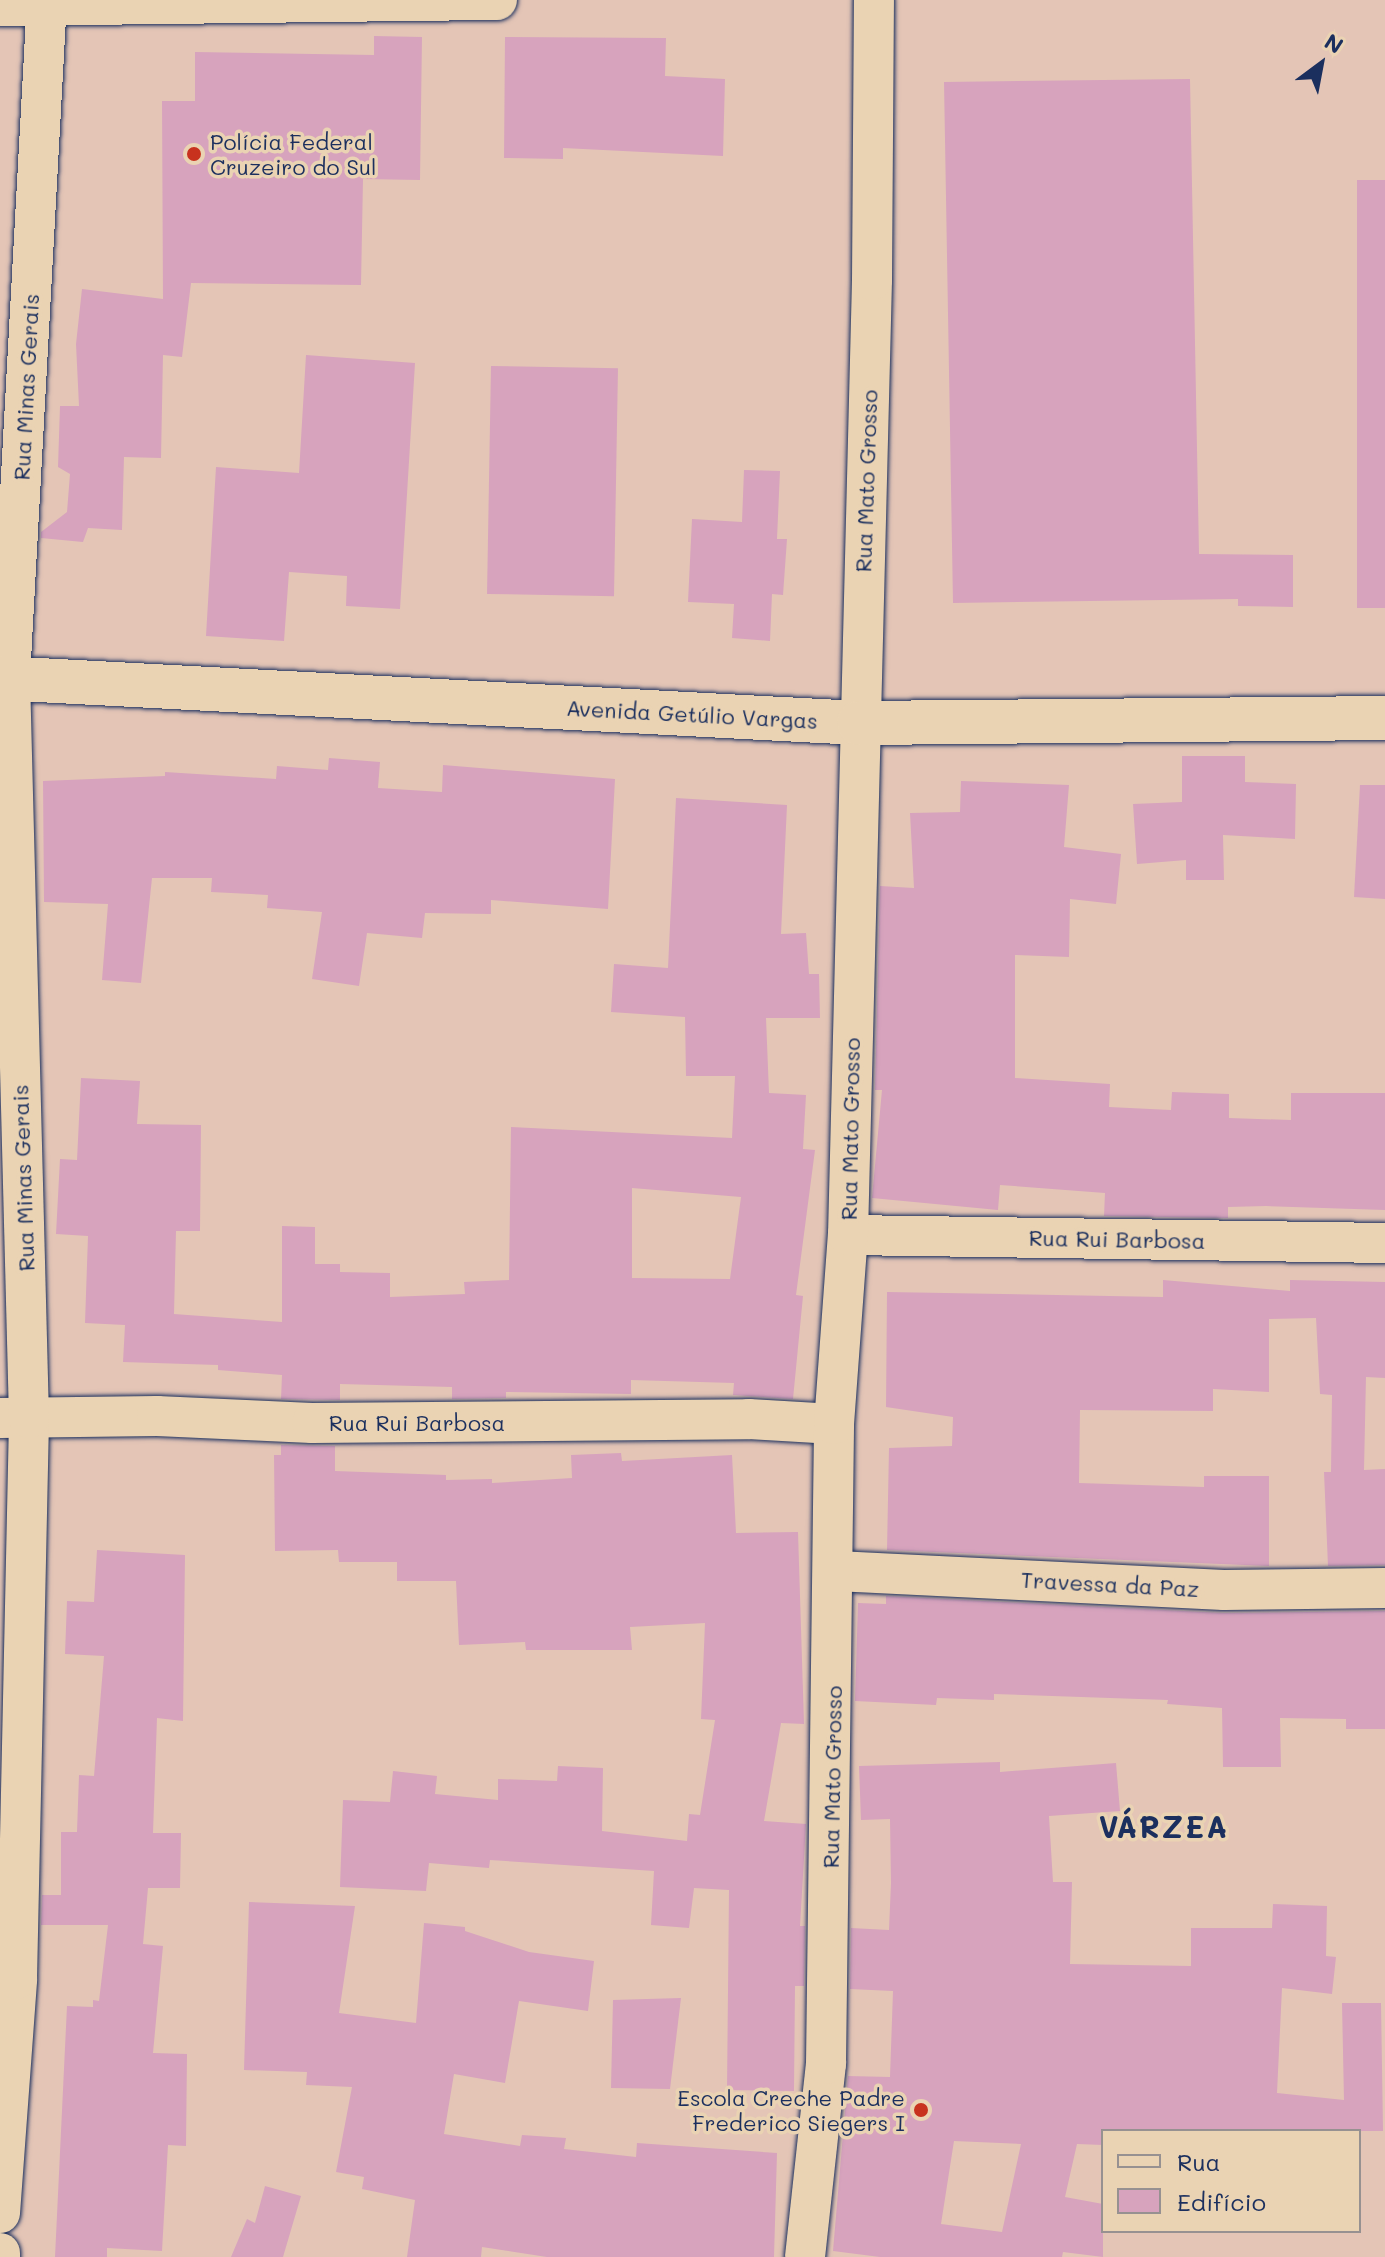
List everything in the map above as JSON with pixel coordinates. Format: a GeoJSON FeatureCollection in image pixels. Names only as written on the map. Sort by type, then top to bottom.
{"type":"FeatureCollection","features":[{"type":"Feature","properties":{"kind":"street"},"geometry":{"type":"LineString","coordinates":[[0,6],[497,0]]}},
{"type":"Feature","properties":{"kind":"street","name":"Rua Mato Grosso"},"geometry":{"type":"LineString","coordinates":[[805,2257],[826,2064],[836,1571],[834,1424],[848,1235],[872,280],[874,0]]}},
{"type":"Feature","properties":{"kind":"street","name":"Rua Minas Gerais"},"geometry":{"type":"LineString","coordinates":[[0,2213],[17,1979],[15,1418],[5,678],[47,4]]}},
{"type":"Feature","properties":{"kind":"street","name":"Avenida Getúlio Vargas"},"geometry":{"type":"LineString","coordinates":[[5,678],[859,723],[1385,718]]}},
{"type":"Feature","properties":{"kind":"street","name":"Rua Rui Barbosa"},"geometry":{"type":"LineString","coordinates":[[848,1235],[1385,1243]]}},
{"type":"Feature","properties":{"kind":"street","name":"Rua Rui Barbosa"},"geometry":{"type":"LineString","coordinates":[[15,1418],[157,1416],[312,1423],[749,1419],[834,1424]]}},
{"type":"Feature","properties":{"kind":"street","name":"Travessa da Paz"},"geometry":{"type":"LineString","coordinates":[[836,1571],[1224,1590],[1385,1588]]}},
{"type":"Feature","properties":{"kind":"building"},"geometry":{"type":"Polygon","coordinates":[[[374,36],[422,37],[420,180],[363,179],[361,285],[191,283],[182,357],[163,355],[161,458],[124,457],[122,530],[88,528],[83,542],[41,538],[41,532],[67,512],[70,474],[58,467],[60,406],[79,406],[76,344],[82,289],[163,299],[162,101],[195,101],[195,52],[374,55],[374,36]]]}},
{"type":"Feature","properties":{"kind":"building"},"geometry":{"type":"Polygon","coordinates":[[[505,37],[666,38],[665,76],[725,79],[723,156],[563,148],[563,159],[504,158],[505,37]]]}},
{"type":"Feature","properties":{"kind":"building"},"geometry":{"type":"Polygon","coordinates":[[[1190,79],[1199,554],[1293,555],[1293,607],[1238,606],[1238,599],[953,603],[944,82],[1190,79]]]}},
{"type":"Feature","properties":{"kind":"building"},"geometry":{"type":"Polygon","coordinates":[[[1357,180],[1385,180],[1385,608],[1357,608],[1357,180]]]}},
{"type":"Feature","properties":{"kind":"building"},"geometry":{"type":"Polygon","coordinates":[[[306,355],[415,363],[400,609],[346,606],[347,576],[289,572],[284,641],[206,636],[216,467],[299,473],[306,355]]]}},
{"type":"Feature","properties":{"kind":"building"},"geometry":{"type":"Polygon","coordinates":[[[491,366],[618,368],[614,596],[487,594],[491,366]]]}},
{"type":"Feature","properties":{"kind":"building"},"geometry":{"type":"Polygon","coordinates":[[[744,470],[780,471],[777,539],[787,539],[783,595],[772,594],[770,641],[732,638],[734,604],[688,602],[692,519],[742,522],[744,470]]]}},
{"type":"Feature","properties":{"kind":"building"},"geometry":{"type":"Polygon","coordinates":[[[1182,756],[1245,756],[1245,782],[1296,784],[1295,839],[1223,835],[1224,880],[1186,880],[1186,860],[1137,864],[1133,804],[1182,802],[1182,756]]]}},
{"type":"Feature","properties":{"kind":"building"},"geometry":{"type":"Polygon","coordinates":[[[329,758],[380,762],[378,788],[442,792],[443,765],[615,779],[608,909],[491,900],[491,914],[425,913],[422,938],[367,933],[359,986],[312,979],[322,912],[267,908],[268,895],[211,892],[212,878],[152,878],[141,983],[102,980],[108,904],[44,902],[43,781],[165,776],[165,772],[276,779],[277,766],[328,770],[329,758]]]}},
{"type":"Feature","properties":{"kind":"building"},"geometry":{"type":"Polygon","coordinates":[[[961,781],[1069,785],[1064,847],[1121,854],[1116,904],[1070,899],[1069,957],[1015,955],[1015,1078],[1110,1084],[1109,1107],[1171,1110],[1172,1092],[1229,1094],[1229,1118],[1291,1120],[1291,1093],[1385,1093],[1385,1210],[1266,1206],[1228,1207],[1228,1218],[1104,1216],[1105,1193],[1000,1185],[998,1210],[872,1198],[882,1090],[875,1090],[880,886],[914,888],[910,813],[960,812],[961,781]]]}},
{"type":"Feature","properties":{"kind":"building"},"geometry":{"type":"Polygon","coordinates":[[[1360,785],[1385,785],[1385,899],[1354,897],[1360,785]]]}},
{"type":"Feature","properties":{"kind":"building"},"geometry":{"type":"Polygon","coordinates":[[[676,798],[787,805],[781,934],[806,933],[809,974],[819,974],[820,1018],[766,1018],[769,1093],[806,1095],[803,1149],[815,1150],[796,1295],[803,1296],[793,1399],[733,1395],[734,1383],[631,1380],[631,1394],[506,1392],[506,1398],[452,1399],[452,1387],[340,1384],[340,1400],[281,1399],[282,1375],[218,1370],[218,1365],[123,1362],[125,1325],[85,1323],[88,1236],[56,1234],[60,1159],[77,1160],[81,1078],[140,1081],[137,1124],[201,1125],[200,1231],[176,1231],[174,1314],[282,1322],[282,1226],[315,1227],[315,1264],[340,1264],[340,1272],[390,1273],[390,1297],[465,1294],[464,1282],[509,1280],[511,1127],[732,1138],[735,1076],[686,1076],[685,1017],[611,1012],[614,964],[668,968],[676,798]],[[632,1188],[632,1278],[730,1279],[741,1197],[632,1188]]]}},
{"type":"Feature","properties":{"kind":"building"},"geometry":{"type":"Polygon","coordinates":[[[1163,1280],[1290,1291],[1290,1280],[1385,1282],[1385,1378],[1366,1377],[1364,1470],[1385,1469],[1385,1565],[1328,1566],[1324,1472],[1331,1472],[1332,1395],[1320,1394],[1316,1318],[1269,1319],[1269,1392],[1213,1389],[1213,1411],[1080,1410],[1079,1483],[1204,1487],[1204,1476],[1269,1476],[1269,1566],[887,1550],[889,1448],[952,1446],[953,1417],[886,1407],[887,1292],[1163,1297],[1163,1280]]]}},
{"type":"Feature","properties":{"kind":"building"},"geometry":{"type":"Polygon","coordinates":[[[281,1445],[335,1446],[335,1471],[446,1475],[446,1480],[492,1479],[492,1483],[572,1478],[571,1455],[621,1453],[622,1461],[732,1455],[736,1533],[798,1532],[804,1724],[781,1723],[764,1821],[806,1824],[800,1926],[805,1926],[804,1986],[795,1986],[794,2091],[727,2090],[729,1890],[694,1888],[689,1928],[651,1925],[654,1871],[490,1860],[489,1868],[429,1863],[426,1891],[340,1887],[343,1800],[390,1802],[393,1771],[437,1776],[435,1794],[498,1800],[498,1779],[557,1781],[558,1766],[603,1768],[602,1831],[687,1841],[689,1814],[700,1815],[715,1720],[701,1719],[705,1623],[630,1627],[632,1650],[526,1650],[525,1642],[459,1645],[456,1581],[397,1581],[397,1562],[339,1562],[338,1550],[275,1551],[274,1455],[281,1455],[281,1445]]]}},
{"type":"Feature","properties":{"kind":"building"},"geometry":{"type":"Polygon","coordinates":[[[97,1550],[185,1555],[183,1721],[157,1718],[153,1833],[181,1833],[180,1888],[148,1888],[143,1944],[163,1946],[153,2053],[187,2054],[186,2146],[168,2145],[162,2251],[107,2248],[107,2257],[55,2257],[67,2006],[93,2007],[93,2000],[99,2001],[108,1925],[41,1925],[42,1895],[61,1895],[61,1832],[77,1832],[79,1775],[94,1776],[104,1656],[65,1654],[67,1601],[94,1602],[97,1550]]]}},
{"type":"Feature","properties":{"kind":"building"},"geometry":{"type":"Polygon","coordinates":[[[886,1596],[1223,1613],[1385,1611],[1385,1729],[1346,1729],[1346,1719],[1280,1718],[1281,1767],[1223,1767],[1222,1708],[1167,1704],[1168,1700],[994,1694],[994,1700],[937,1698],[936,1705],[855,1701],[858,1603],[886,1604],[886,1596]]]}},
{"type":"Feature","properties":{"kind":"building"},"geometry":{"type":"Polygon","coordinates":[[[1000,1762],[1000,1772],[1116,1763],[1120,1811],[1049,1816],[1053,1882],[1072,1882],[1070,1964],[1191,1966],[1191,1928],[1272,1928],[1273,1904],[1327,1906],[1326,1956],[1336,1957],[1332,1994],[1282,1988],[1277,2093],[1344,2100],[1342,2003],[1381,2003],[1383,2131],[1101,2129],[1101,2145],[1077,2144],[1065,2197],[1101,2204],[1103,2257],[1063,2252],[1062,2257],[880,2257],[833,2251],[848,2076],[890,2077],[893,1991],[850,1989],[851,1928],[889,1930],[890,1819],[861,1820],[859,1766],[1000,1762]],[[954,2141],[941,2224],[1002,2232],[1021,2144],[954,2141]]]}},
{"type":"Feature","properties":{"kind":"building"},"geometry":{"type":"Polygon","coordinates":[[[249,1902],[355,1906],[339,2013],[416,2023],[424,1923],[465,1927],[465,1931],[529,1952],[594,1961],[588,2011],[519,2001],[505,2083],[454,2074],[444,2134],[520,2146],[522,2135],[566,2138],[564,2149],[636,2157],[637,2143],[777,2153],[774,2257],[547,2257],[482,2247],[481,2257],[407,2257],[415,2200],[362,2189],[364,2177],[336,2172],[352,2087],[306,2085],[307,2072],[244,2070],[249,1902]]]}},
{"type":"Feature","properties":{"kind":"building"},"geometry":{"type":"Polygon","coordinates":[[[681,1998],[670,2089],[611,2088],[613,2000],[681,1998]]]}},
{"type":"Feature","properties":{"kind":"building"},"geometry":{"type":"Polygon","coordinates":[[[265,2186],[301,2196],[283,2257],[231,2257],[247,2219],[255,2223],[265,2186]]]}},
{"type":"Feature","properties":{"kind":"place","name":"Polícia Federal Cruzeiro do Sul"},"geometry":{"type":"Point","coordinates":[194,154]}},
{"type":"Feature","properties":{"kind":"place","name":"Escola Creche Padre Frederico Siegers I"},"geometry":{"type":"Point","coordinates":[921,2110]}},
{"type":"Feature","properties":{"kind":"district","name":"VÁRZEA"},"geometry":{"type":"Point","coordinates":[1164,1826]}}]}
